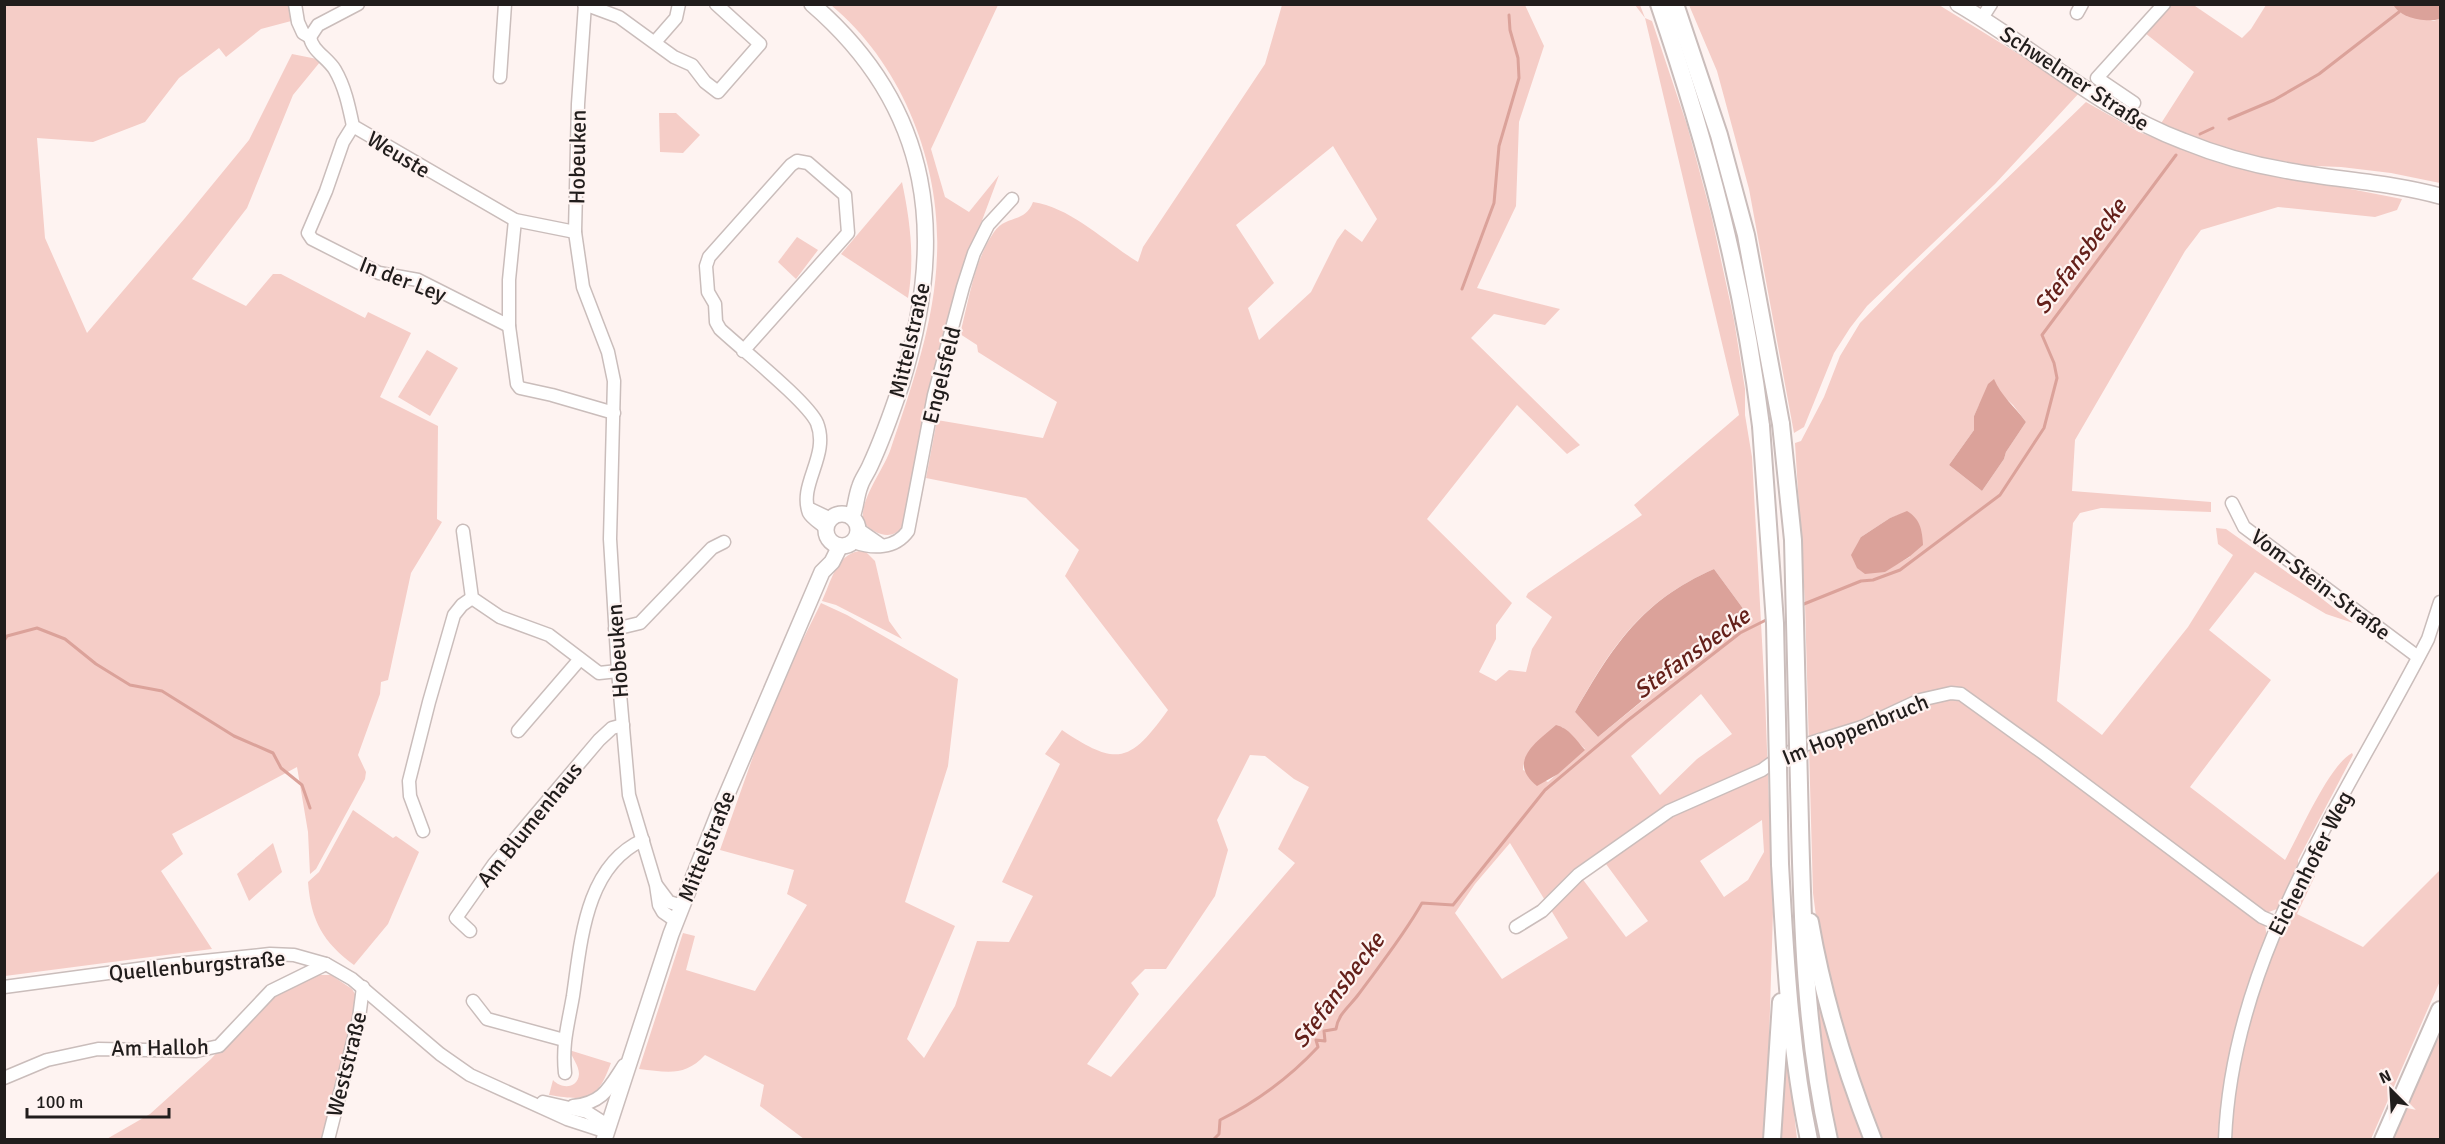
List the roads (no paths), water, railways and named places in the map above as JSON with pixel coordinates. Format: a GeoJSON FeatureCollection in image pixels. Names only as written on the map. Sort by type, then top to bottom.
{"type":"FeatureCollection","features":[{"type":"Feature","properties":{"kind":"highway"},"geometry":{"type":"LineString","coordinates":[[1659,4],[1704,141],[1729,237],[1752,352],[1761,426],[1775,623],[1780,864],[1785,957],[1790,1013],[1809,1140]]}},
{"type":"Feature","properties":{"kind":"highway"},"geometry":{"type":"LineString","coordinates":[[1675,4],[1719,135],[1746,235],[1781,424],[1793,540],[1804,964],[1811,1037],[1829,1140]]}},
{"type":"Feature","properties":{"kind":"highway"},"geometry":{"type":"LineString","coordinates":[[1801,863],[1812,931],[1833,1025],[1851,1084],[1873,1140]]}},
{"type":"Feature","properties":{"kind":"highway"},"geometry":{"type":"LineString","coordinates":[[1772,1140],[1785,957]]}},
{"type":"Feature","properties":{"kind":"highway"},"geometry":{"type":"LineString","coordinates":[[2383,1140],[2440,1010]]}},
{"type":"Feature","properties":{"kind":"main road","name":"Mittelstraße"},"geometry":{"type":"LineString","coordinates":[[607,1132],[630,1056],[679,914],[756,724],[822,572],[832,562],[841,530],[857,503],[859,488],[889,418],[912,344],[925,268],[926,226],[923,193],[916,161],[896,106],[859,52],[812,4]]}},
{"type":"Feature","properties":{"kind":"main road","name":"Schwelmer Straße"},"geometry":{"type":"LineString","coordinates":[[1958,4],[2113,107],[2183,142],[2254,164],[2359,180],[2440,196]]}},
{"type":"Feature","properties":{"kind":"street","name":"Weuste"},"geometry":{"type":"LineString","coordinates":[[295,4],[298,22],[303,33],[310,37],[311,43],[334,67],[339,77],[353,126],[515,220],[575,232]]}},
{"type":"Feature","properties":{"kind":"street"},"geometry":{"type":"LineString","coordinates":[[310,37],[318,25],[358,4]]}},
{"type":"Feature","properties":{"kind":"street"},"geometry":{"type":"LineString","coordinates":[[500,77],[505,4]]}},
{"type":"Feature","properties":{"kind":"street"},"geometry":{"type":"LineString","coordinates":[[655,42],[676,18],[679,4]]}},
{"type":"Feature","properties":{"kind":"street"},"geometry":{"type":"LineString","coordinates":[[585,5],[619,17],[674,57],[692,65],[705,82],[718,92],[760,44],[716,4]]}},
{"type":"Feature","properties":{"kind":"street"},"geometry":{"type":"LineString","coordinates":[[1982,18],[1991,4]]}},
{"type":"Feature","properties":{"kind":"street","name":"Schwelmer Straße"},"geometry":{"type":"LineString","coordinates":[[2134,103],[2097,78],[2164,4]]}},
{"type":"Feature","properties":{"kind":"street","name":"Hobeuken"},"geometry":{"type":"LineString","coordinates":[[585,5],[578,94],[575,232],[583,287],[612,365],[614,381],[610,539],[629,795],[656,885],[659,905],[663,912],[679,914]]}},
{"type":"Feature","properties":{"kind":"street","name":"In der Ley"},"geometry":{"type":"LineString","coordinates":[[353,126],[343,142],[308,233],[312,239],[379,273],[418,280],[509,326]]}},
{"type":"Feature","properties":{"kind":"street"},"geometry":{"type":"LineString","coordinates":[[744,351],[848,233],[845,195],[808,163],[797,161],[791,165],[707,262],[708,292],[715,304],[717,326],[815,419],[821,446],[808,493],[809,508],[841,530]]}},
{"type":"Feature","properties":{"kind":"street","name":"Engelsfeld"},"geometry":{"type":"LineString","coordinates":[[841,530],[864,546],[897,542],[908,531],[936,385],[963,287],[974,253],[988,225],[1012,199]]}},
{"type":"Feature","properties":{"kind":"street"},"geometry":{"type":"LineString","coordinates":[[515,220],[509,280],[509,326],[517,384],[520,388],[552,394],[614,413]]}},
{"type":"Feature","properties":{"kind":"street","name":"Vom-Stein-Straße"},"geometry":{"type":"LineString","coordinates":[[2232,503],[2244,527],[2418,657]]}},
{"type":"Feature","properties":{"kind":"street"},"geometry":{"type":"LineString","coordinates":[[463,531],[472,598],[500,617],[549,635],[599,673],[618,671]]}},
{"type":"Feature","properties":{"kind":"street"},"geometry":{"type":"LineString","coordinates":[[615,629],[640,622],[712,548],[724,542]]}},
{"type":"Feature","properties":{"kind":"street"},"geometry":{"type":"LineString","coordinates":[[423,831],[410,796],[410,781],[429,702],[454,615],[462,604],[472,598]]}},
{"type":"Feature","properties":{"kind":"street","name":"Eichenhofer Weg"},"geometry":{"type":"LineString","coordinates":[[2225,1140],[2234,1056],[2248,1000],[2277,924],[2418,657],[2440,602]]}},
{"type":"Feature","properties":{"kind":"street"},"geometry":{"type":"LineString","coordinates":[[518,731],[580,659]]}},
{"type":"Feature","properties":{"kind":"street","name":"Im Hoppenbruch"},"geometry":{"type":"LineString","coordinates":[[1516,927],[1542,911],[1578,875],[1669,811],[1762,770],[1780,757],[1804,745],[1862,727],[1920,700],[1951,693],[1961,694],[2262,917],[2277,924]]}},
{"type":"Feature","properties":{"kind":"street","name":"Am Blumenhaus"},"geometry":{"type":"LineString","coordinates":[[470,931],[456,918],[494,864],[599,740],[612,728],[622,725]]}},
{"type":"Feature","properties":{"kind":"street"},"geometry":{"type":"LineString","coordinates":[[565,1073],[564,1040],[581,934],[588,911],[600,883],[616,859],[629,846],[643,840]]}},
{"type":"Feature","properties":{"kind":"street","name":"Quellenburgstraße"},"geometry":{"type":"LineString","coordinates":[[4,987],[270,954],[294,955],[326,964],[363,987],[447,1059],[470,1075],[567,1119],[607,1132]]}},
{"type":"Feature","properties":{"kind":"street","name":"Am Halloh"},"geometry":{"type":"LineString","coordinates":[[4,1078],[47,1059],[98,1049],[196,1051],[219,1046],[271,991],[326,964]]}},
{"type":"Feature","properties":{"kind":"street","name":"Weststraße"},"geometry":{"type":"LineString","coordinates":[[328,1140],[359,1018],[363,987]]}},
{"type":"Feature","properties":{"kind":"street"},"geometry":{"type":"LineString","coordinates":[[473,1001],[487,1019],[564,1040]]}},
{"type":"Feature","properties":{"kind":"street","name":"Quellenburgstraße"},"geometry":{"type":"LineString","coordinates":[[570,1107],[602,1097],[630,1056]]}},
{"type":"Feature","properties":{"kind":"street","name":"Quellenburgstraße"},"geometry":{"type":"LineString","coordinates":[[526,1099],[570,1107],[593,1115],[607,1132]]}},
{"type":"Feature","properties":{"kind":"water"},"geometry":{"type":"Polygon","coordinates":[[[2393,4],[2440,5],[2440,19],[2428,20],[2407,16],[2396,9],[2393,4]]]}},
{"type":"Feature","properties":{"kind":"water"},"geometry":{"type":"Polygon","coordinates":[[[1994,379],[2004,396],[2026,422],[1982,491],[1949,465],[1974,430],[1974,416],[1988,384],[1994,379]]]}},
{"type":"Feature","properties":{"kind":"water"},"geometry":{"type":"Polygon","coordinates":[[[1907,511],[1915,517],[1919,525],[1923,545],[1885,572],[1865,574],[1857,568],[1851,555],[1861,537],[1890,518],[1907,511]]]}},
{"type":"Feature","properties":{"kind":"water"},"geometry":{"type":"Polygon","coordinates":[[[1714,569],[1747,614],[1728,633],[1598,737],[1575,712],[1602,666],[1631,628],[1648,611],[1689,582],[1714,569]]]}},
{"type":"Feature","properties":{"kind":"water"},"geometry":{"type":"Polygon","coordinates":[[[1556,725],[1569,732],[1585,750],[1558,774],[1537,786],[1528,777],[1524,769],[1524,761],[1533,746],[1556,725]]]}},
{"type":"Feature","properties":{"kind":"waterway"},"geometry":{"type":"LineString","coordinates":[[2229,119],[2274,100],[2319,74],[2399,12]]}},
{"type":"Feature","properties":{"kind":"waterway"},"geometry":{"type":"LineString","coordinates":[[1462,289],[1494,203],[1499,146],[1519,78],[1518,58],[1510,30],[1509,15]]}},
{"type":"Feature","properties":{"kind":"waterway"},"geometry":{"type":"LineString","coordinates":[[2200,134],[2213,128]]}},
{"type":"Feature","properties":{"kind":"waterway","name":"Stefansbecke"},"geometry":{"type":"LineString","coordinates":[[1799,606],[1861,581],[1873,580],[1900,570],[2000,495],[2044,428],[2057,378],[2054,363],[2042,335],[2176,155]]}},
{"type":"Feature","properties":{"kind":"waterway","name":"Stefansbecke"},"geometry":{"type":"LineString","coordinates":[[1213,1140],[1219,1134],[1220,1120],[1247,1105],[1284,1079],[1318,1047],[1316,1040],[1325,1041],[1324,1031],[1336,1029],[1341,1015],[1392,950],[1422,903],[1453,905],[1545,790],[1627,721],[1740,633],[1768,619]]}},
{"type":"Feature","properties":{"kind":"waterway"},"geometry":{"type":"LineString","coordinates":[[4,641],[7,636],[37,628],[65,639],[96,664],[130,685],[162,691],[234,736],[273,753],[281,768],[302,785],[310,808]]}}]}
